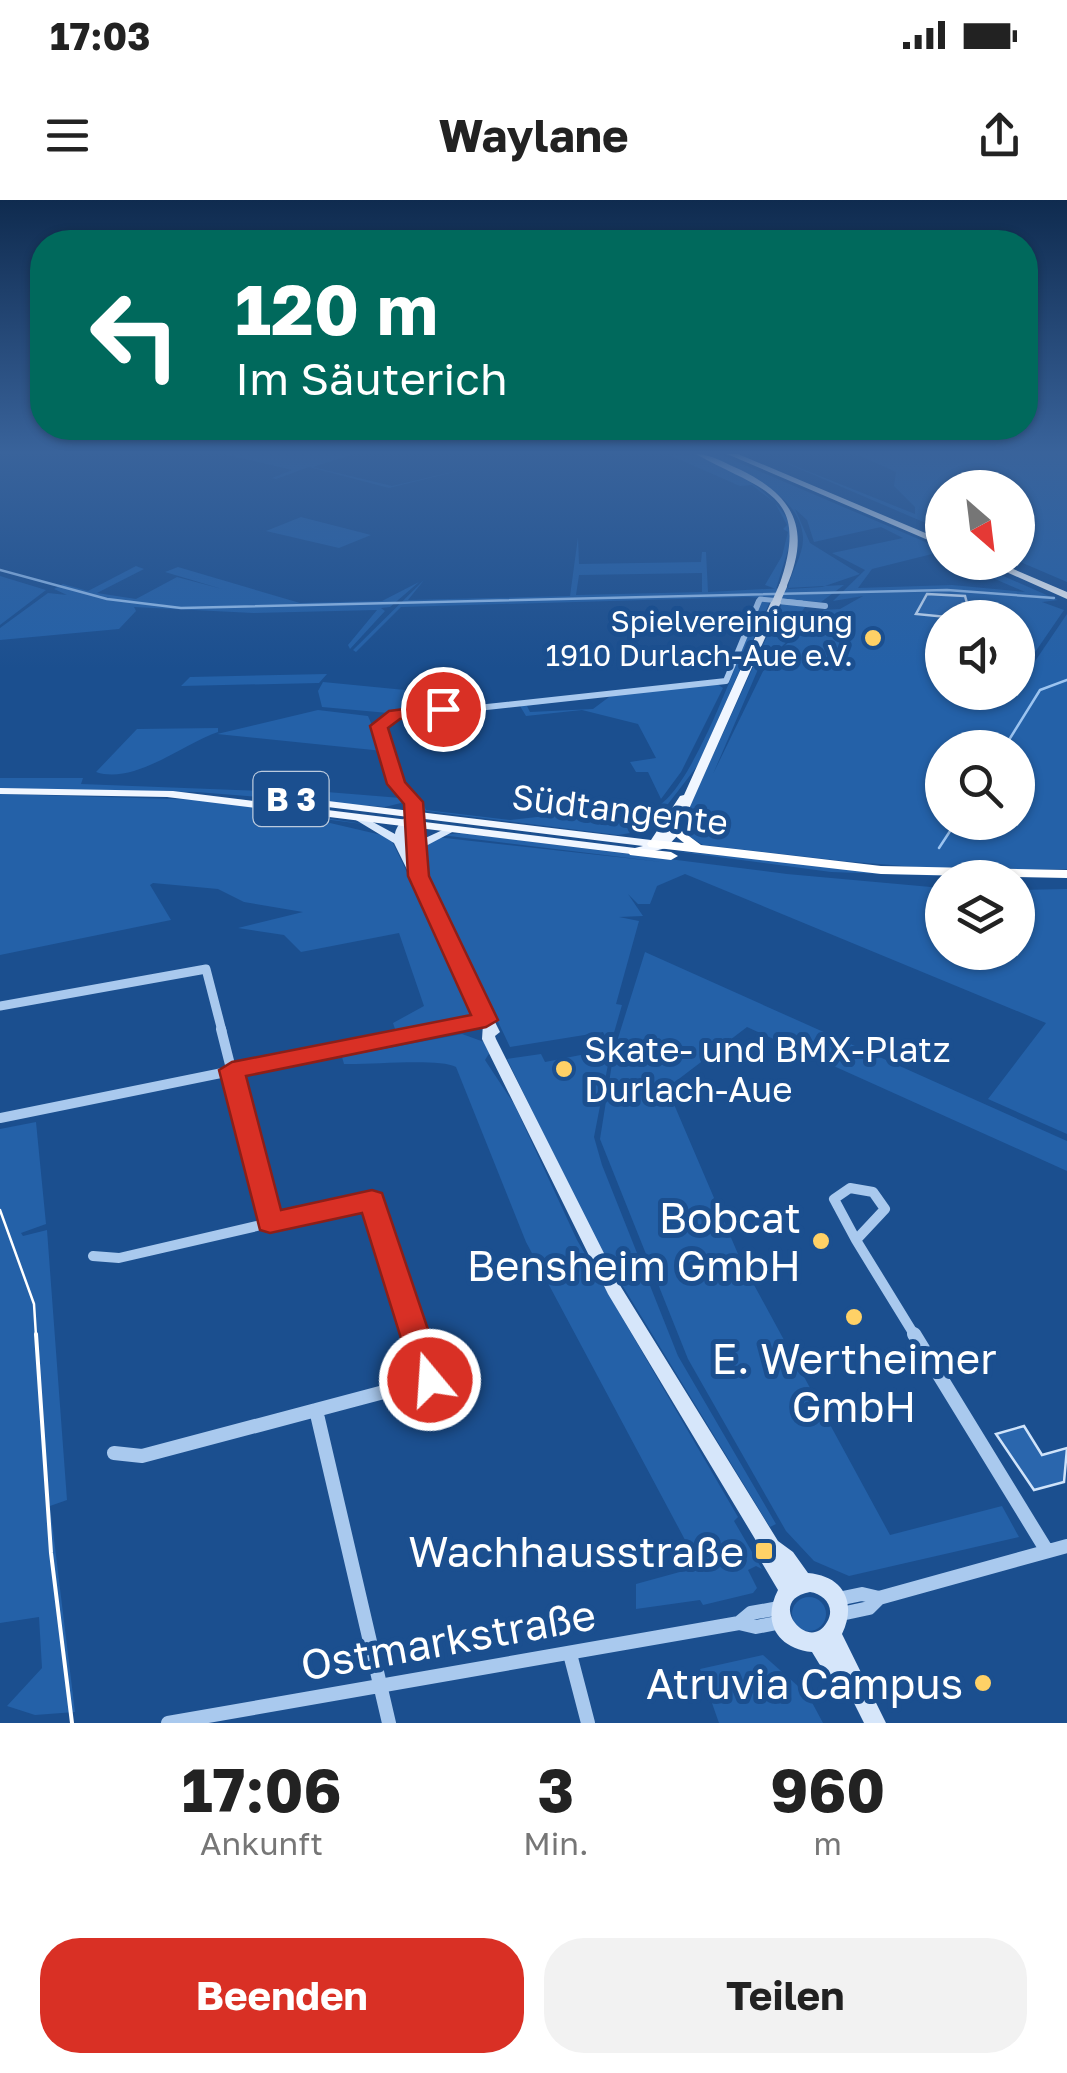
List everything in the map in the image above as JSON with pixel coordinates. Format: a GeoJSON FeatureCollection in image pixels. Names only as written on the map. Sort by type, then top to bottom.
{"type":"FeatureCollection","features":[{"type":"Feature","properties":{"kind":"highway"},"geometry":{"type":"LineString","coordinates":[[898,525],[925,537]]}},
{"type":"Feature","properties":{"kind":"highway"},"geometry":{"type":"LineString","coordinates":[[1035,575],[1066,590]]}},
{"type":"Feature","properties":{"kind":"highway"},"geometry":{"type":"LineString","coordinates":[[1030,580],[1066,590]]}},
{"type":"Feature","properties":{"kind":"highway"},"geometry":{"type":"LineString","coordinates":[[668,829],[686,842],[713,852]]}},
{"type":"Feature","properties":{"kind":"highway","name":"Südtangente"},"geometry":{"type":"LineString","coordinates":[[635,852],[661,848],[880,870],[1067,874]]}},
{"type":"Feature","properties":{"kind":"highway","name":"Südtangente"},"geometry":{"type":"LineString","coordinates":[[661,848],[925,882]]}},
{"type":"Feature","properties":{"kind":"highway"},"geometry":{"type":"LineString","coordinates":[[1035,884],[1067,884]]}},
{"type":"Feature","properties":{"kind":"main road"},"geometry":{"type":"LineString","coordinates":[[661,848],[783,586],[799,543],[794,525]]}},
{"type":"Feature","properties":{"kind":"main road","name":"Südtangente"},"geometry":{"type":"LineString","coordinates":[[0,791],[328,802],[453,829],[635,852]]}},
{"type":"Feature","properties":{"kind":"main road","name":"Südtangente"},"geometry":{"type":"LineString","coordinates":[[167,794],[356,817],[619,839],[661,848]]}},
{"type":"Feature","properties":{"kind":"main road"},"geometry":{"type":"LineString","coordinates":[[356,817],[399,842],[418,876],[487,1023],[489,1039],[500,1052],[580,1228],[770,1547],[797,1637],[824,1638],[847,1662],[849,1679],[875,1723]]}},
{"type":"Feature","properties":{"kind":"main road"},"geometry":{"type":"LineString","coordinates":[[399,842],[412,820]]}},
{"type":"Feature","properties":{"kind":"main road"},"geometry":{"type":"LineString","coordinates":[[412,820],[418,876]]}},
{"type":"Feature","properties":{"kind":"main road"},"geometry":{"type":"LineString","coordinates":[[414,848],[453,829]]}},
{"type":"Feature","properties":{"kind":"main road"},"geometry":{"type":"LineString","coordinates":[[619,839],[668,829]]}},
{"type":"Feature","properties":{"kind":"main road"},"geometry":{"type":"LineString","coordinates":[[788,1600],[821,1587],[838,1607],[824,1638]]}},
{"type":"Feature","properties":{"kind":"street"},"geometry":{"type":"LineString","coordinates":[[412,820],[412,799],[396,784],[379,726],[385,718],[726,681],[760,599],[826,606]]}},
{"type":"Feature","properties":{"kind":"street"},"geometry":{"type":"LineString","coordinates":[[0,1006],[206,969],[270,1223]]}},
{"type":"Feature","properties":{"kind":"street"},"geometry":{"type":"LineString","coordinates":[[0,1118],[487,1023]]}},
{"type":"Feature","properties":{"kind":"street"},"geometry":{"type":"LineString","coordinates":[[856,1240],[885,1209],[880,1197],[857,1188],[841,1192],[834,1199],[856,1240],[1048,1552]]}},
{"type":"Feature","properties":{"kind":"street"},"geometry":{"type":"LineString","coordinates":[[93,1256],[119,1258],[372,1200],[430,1380],[142,1456],[114,1453]]}},
{"type":"Feature","properties":{"kind":"street"},"geometry":{"type":"LineString","coordinates":[[316,1410],[384,1686],[389,1723]]}},
{"type":"Feature","properties":{"kind":"street"},"geometry":{"type":"LineString","coordinates":[[838,1607],[868,1608],[879,1598],[1067,1546]]}},
{"type":"Feature","properties":{"kind":"street","name":"Ostmarkstraße"},"geometry":{"type":"LineString","coordinates":[[168,1723],[739,1624],[756,1627],[788,1600]]}},
{"type":"Feature","properties":{"kind":"street"},"geometry":{"type":"LineString","coordinates":[[570,1654],[588,1723]]}},
{"type":"Feature","properties":{"kind":"shaded area"},"geometry":{"type":"Polygon","coordinates":[[[281,525],[332,525],[371,535],[339,548],[266,531],[281,525]]]}},
{"type":"Feature","properties":{"kind":"shaded area"},"geometry":{"type":"Polygon","coordinates":[[[791,525],[794,530],[776,589],[765,585],[782,556],[788,532],[783,529],[791,525]]]}},
{"type":"Feature","properties":{"kind":"shaded area"},"geometry":{"type":"Polygon","coordinates":[[[800,525],[810,543],[860,574],[822,587],[788,589],[803,544],[800,525]]]}},
{"type":"Feature","properties":{"kind":"shaded area"},"geometry":{"type":"Polygon","coordinates":[[[809,525],[886,525],[925,542],[925,556],[872,569],[858,588],[952,585],[1025,592],[997,580],[1013,580],[1058,600],[1042,602],[1064,610],[1035,652],[1035,600],[925,600],[925,710],[1035,710],[1035,661],[1067,614],[1067,869],[1035,869],[1035,860],[925,860],[925,868],[843,861],[703,845],[679,830],[784,599],[808,603],[794,622],[802,628],[759,667],[713,774],[768,661],[824,610],[840,609],[863,596],[833,601],[865,570],[832,553],[903,538],[881,527],[814,542],[809,525]]]}},
{"type":"Feature","properties":{"kind":"shaded area"},"geometry":{"type":"Polygon","coordinates":[[[1035,525],[1067,525],[1067,582],[1035,568],[1035,525]]]}},
{"type":"Feature","properties":{"kind":"shaded area"},"geometry":{"type":"Polygon","coordinates":[[[578,537],[579,564],[701,562],[702,552],[706,552],[708,592],[844,585],[821,602],[748,597],[401,607],[356,652],[353,650],[424,580],[408,600],[570,596],[578,537]],[[702,573],[579,575],[576,595],[702,592],[702,573]]]}},
{"type":"Feature","properties":{"kind":"shaded area"},"geometry":{"type":"Polygon","coordinates":[[[136,566],[144,569],[97,593],[136,599],[177,577],[222,589],[165,572],[178,567],[300,603],[382,601],[419,582],[390,607],[381,608],[385,611],[350,649],[348,645],[377,610],[253,613],[134,607],[136,611],[119,629],[0,640],[0,628],[48,593],[67,595],[54,589],[63,584],[88,591],[136,566]]]}},
{"type":"Feature","properties":{"kind":"shaded area"},"geometry":{"type":"Polygon","coordinates":[[[0,576],[46,590],[0,625],[0,576]]]}},
{"type":"Feature","properties":{"kind":"shaded area"},"geometry":{"type":"Polygon","coordinates":[[[771,599],[698,765],[648,830],[618,835],[426,811],[422,809],[418,794],[426,810],[510,820],[582,812],[586,820],[597,819],[601,825],[653,817],[652,809],[684,777],[700,749],[761,601],[771,599]]]}},
{"type":"Feature","properties":{"kind":"shaded area"},"geometry":{"type":"Polygon","coordinates":[[[327,674],[319,683],[181,686],[190,677],[327,674]]]}},
{"type":"Feature","properties":{"kind":"shaded area"},"geometry":{"type":"Polygon","coordinates":[[[323,682],[477,697],[467,706],[388,713],[322,707],[318,691],[323,682]]]}},
{"type":"Feature","properties":{"kind":"shaded area"},"geometry":{"type":"Polygon","coordinates":[[[717,684],[723,688],[681,772],[661,799],[648,772],[636,772],[630,762],[656,758],[638,724],[582,710],[526,716],[520,706],[398,717],[597,696],[527,706],[530,712],[593,709],[613,694],[717,684]]]}},
{"type":"Feature","properties":{"kind":"shaded area"},"geometry":{"type":"Polygon","coordinates":[[[318,710],[368,716],[383,751],[217,734],[318,710]]]}},
{"type":"Feature","properties":{"kind":"shaded area"},"geometry":{"type":"Polygon","coordinates":[[[218,728],[218,732],[142,768],[111,775],[96,772],[137,729],[218,728]]]}},
{"type":"Feature","properties":{"kind":"shaded area"},"geometry":{"type":"Polygon","coordinates":[[[0,778],[83,778],[81,784],[263,791],[265,787],[401,798],[405,802],[385,807],[196,792],[0,789],[0,778]]]}},
{"type":"Feature","properties":{"kind":"shaded area"},"geometry":{"type":"Polygon","coordinates":[[[0,794],[206,800],[370,825],[300,816],[390,837],[475,1014],[396,1032],[393,1023],[424,1006],[399,933],[301,952],[284,935],[238,928],[303,912],[244,902],[218,889],[153,883],[150,885],[171,920],[0,955],[0,794]]]}},
{"type":"Feature","properties":{"kind":"shaded area"},"geometry":{"type":"Polygon","coordinates":[[[463,833],[787,874],[925,886],[925,970],[1035,970],[1035,890],[1067,889],[1067,1134],[988,1099],[1046,1023],[685,874],[657,886],[650,904],[638,904],[628,894],[643,916],[619,917],[639,921],[616,1004],[622,1005],[613,1036],[606,1038],[603,1032],[510,1047],[429,876],[424,858],[427,845],[436,837],[662,862],[441,835],[463,833]]]}},
{"type":"Feature","properties":{"kind":"shaded area"},"geometry":{"type":"Polygon","coordinates":[[[673,851],[925,875],[831,872],[673,851]]]}},
{"type":"Feature","properties":{"kind":"shaded area"},"geometry":{"type":"Polygon","coordinates":[[[645,952],[1067,1141],[1067,1171],[747,1027],[667,1088],[741,1261],[890,1535],[1002,1506],[1019,1537],[849,1576],[814,1561],[786,1531],[688,1359],[600,1139],[614,1051],[645,952]]]}},
{"type":"Feature","properties":{"kind":"shaded area"},"geometry":{"type":"Polygon","coordinates":[[[462,1034],[487,1043],[490,1052],[485,1060],[514,1104],[577,1240],[738,1517],[734,1521],[762,1569],[756,1566],[748,1570],[757,1588],[753,1593],[703,1605],[700,1600],[636,1609],[636,1584],[687,1570],[692,1553],[526,1242],[456,1067],[420,1062],[344,1064],[342,1057],[462,1034]]]}},
{"type":"Feature","properties":{"kind":"shaded area"},"geometry":{"type":"Polygon","coordinates":[[[611,1049],[594,1137],[602,1165],[678,1356],[776,1524],[770,1527],[594,1239],[507,1059],[541,1054],[545,1062],[611,1049]]]}},
{"type":"Feature","properties":{"kind":"shaded area"},"geometry":{"type":"Polygon","coordinates":[[[36,1122],[46,1224],[21,1233],[23,1236],[47,1230],[67,1500],[50,1506],[75,1712],[35,1715],[7,1706],[42,1668],[39,1617],[0,1623],[0,1129],[36,1122]]]}},
{"type":"Feature","properties":{"kind":"shaded area"},"geometry":{"type":"Polygon","coordinates":[[[809,1597],[821,1602],[826,1614],[821,1626],[809,1631],[797,1626],[792,1614],[797,1602],[809,1597]]]}},
{"type":"Feature","properties":{"kind":"shaded area"},"geometry":{"type":"Polygon","coordinates":[[[763,1655],[808,1695],[823,1723],[719,1723],[700,1669],[763,1655]]]}},
{"type":"Feature","properties":{"kind":"building"},"geometry":{"type":"Polygon","coordinates":[[[927,594],[965,596],[966,600],[925,600],[925,615],[916,614],[927,594]]]}},
{"type":"Feature","properties":{"kind":"building"},"geometry":{"type":"Polygon","coordinates":[[[1024,1426],[1042,1455],[1067,1448],[1064,1482],[1034,1490],[996,1434],[1024,1426]]]}},
{"type":"Feature","properties":{"kind":"waterway"},"geometry":{"type":"LineString","coordinates":[[0,570],[107,599],[181,608],[947,590],[1054,598]]}},
{"type":"Feature","properties":{"kind":"waterway"},"geometry":{"type":"LineString","coordinates":[[1015,730],[1040,690],[1067,680]]}},
{"type":"Feature","properties":{"kind":"waterway"},"geometry":{"type":"LineString","coordinates":[[939,848],[944,840]]}},
{"type":"Feature","properties":{"kind":"tram line"},"geometry":{"type":"LineString","coordinates":[[0,1210],[34,1304],[36,1336]]}},
{"type":"Feature","properties":{"kind":"tram line"},"geometry":{"type":"LineString","coordinates":[[36,1334],[51,1553],[72,1723]]}},
{"type":"Feature","properties":{"kind":"place","name":"Spielvereinigung 1910 Durlach-Aue e.V."},"geometry":{"type":"Point","coordinates":[873,638]}},
{"type":"Feature","properties":{"kind":"place","name":"Skate- und BMX-Platz Durlach-Aue"},"geometry":{"type":"Point","coordinates":[564,1069]}},
{"type":"Feature","properties":{"kind":"place","name":"Bobcat Bensheim GmbH"},"geometry":{"type":"Point","coordinates":[821,1241]}},
{"type":"Feature","properties":{"kind":"place","name":"E. Wertheimer GmbH"},"geometry":{"type":"Point","coordinates":[854,1317]}},
{"type":"Feature","properties":{"kind":"place","name":"Wachhausstraße"},"geometry":{"type":"Point","coordinates":[764,1551]}},
{"type":"Feature","properties":{"kind":"place","name":"Atruvia Campus"},"geometry":{"type":"Point","coordinates":[983,1683]}},
{"type":"Feature","properties":{"kind":"route"},"geometry":{"type":"LineString","coordinates":[[430,1380],[372,1200],[270,1223],[232,1070],[486,1020],[418,876],[414,802],[396,784],[379,726],[385,718],[396,714],[443,709]]}}]}
